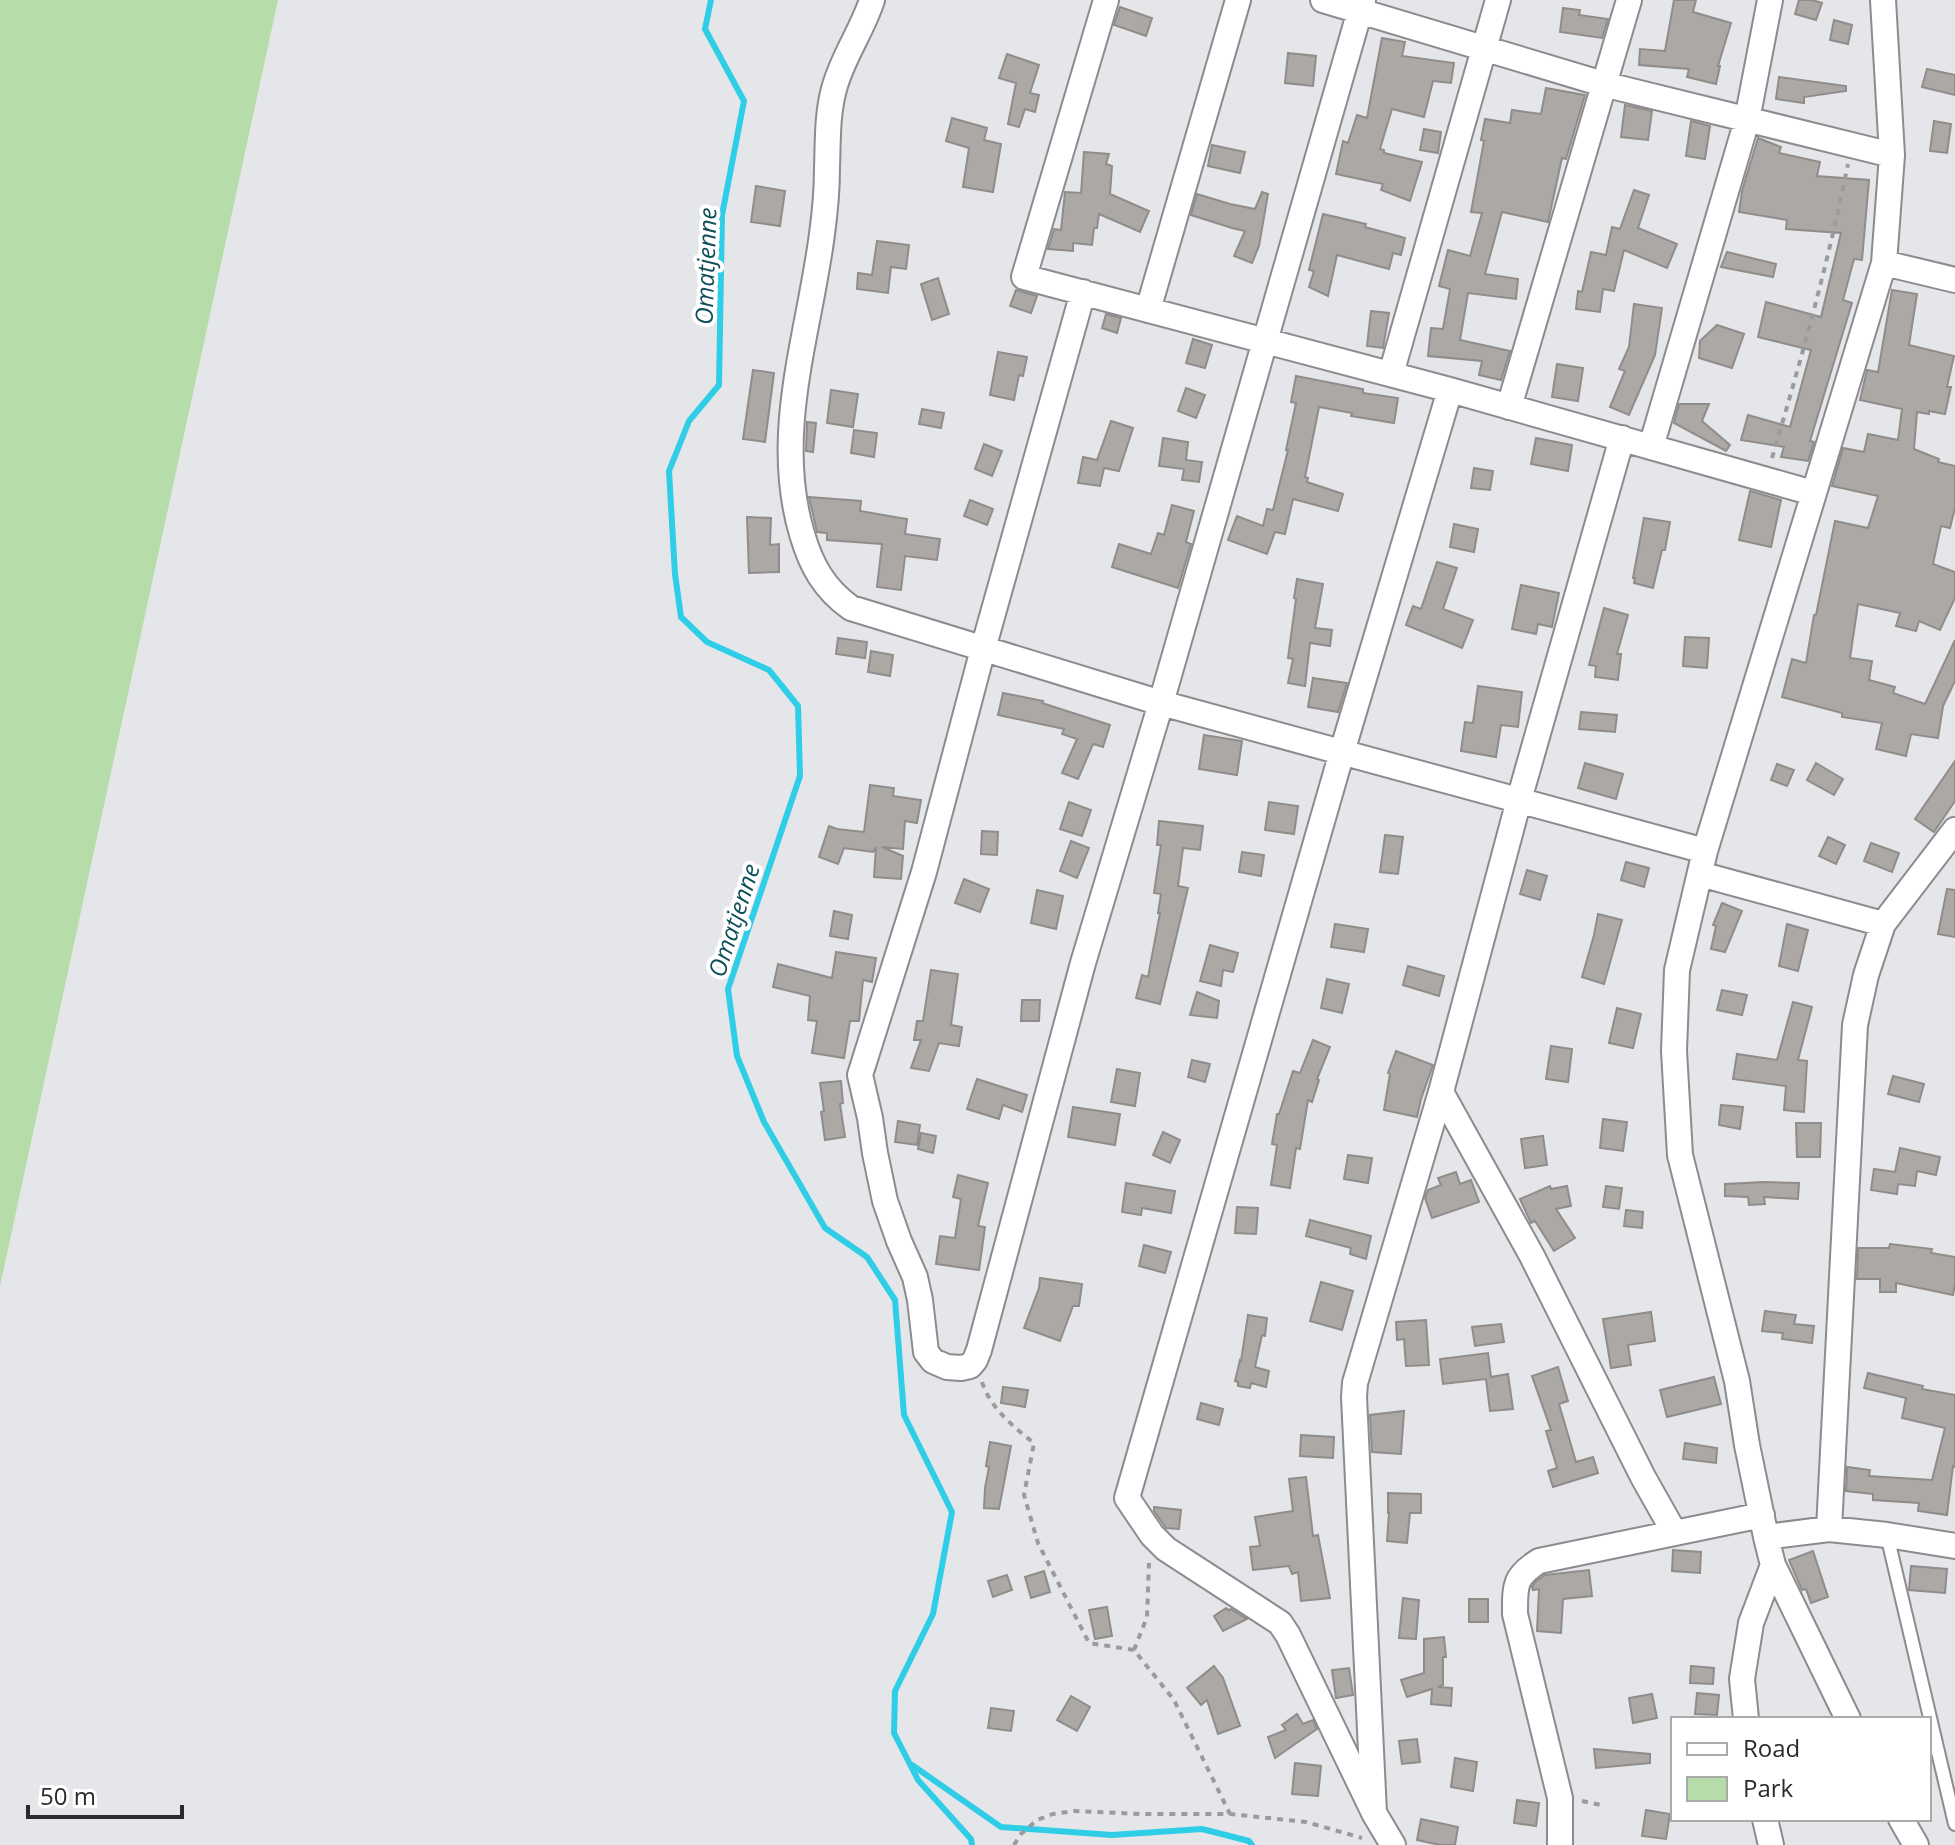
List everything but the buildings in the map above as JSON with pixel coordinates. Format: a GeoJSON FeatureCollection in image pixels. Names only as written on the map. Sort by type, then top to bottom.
{"type":"FeatureCollection","features":[{"type":"Feature","properties":{"kind":"street"},"geometry":{"type":"LineString","coordinates":[[872,0],[835,86],[830,110],[822,238],[793,399],[789,442],[791,481],[808,555],[818,575],[839,600],[851,608],[1161,703],[1519,800],[1883,924]]}},
{"type":"Feature","properties":{"kind":"street"},"geometry":{"type":"LineString","coordinates":[[1106,0],[1024,277],[1450,390],[1813,493]]}},
{"type":"Feature","properties":{"kind":"street"},"geometry":{"type":"LineString","coordinates":[[1148,310],[1238,0]]}},
{"type":"Feature","properties":{"kind":"street"},"geometry":{"type":"LineString","coordinates":[[1323,0],[1361,5],[1483,48],[1603,84],[1892,155]]}},
{"type":"Feature","properties":{"kind":"street"},"geometry":{"type":"LineString","coordinates":[[1391,374],[1498,0]]}},
{"type":"Feature","properties":{"kind":"street"},"geometry":{"type":"LineString","coordinates":[[1509,407],[1629,0]]}},
{"type":"Feature","properties":{"kind":"street"},"geometry":{"type":"LineString","coordinates":[[1651,447],[1747,120],[1770,0]]}},
{"type":"Feature","properties":{"kind":"street"},"geometry":{"type":"LineString","coordinates":[[1847,1717],[1773,1565],[1747,1445],[1737,1381],[1680,1155],[1674,1051],[1677,970],[1702,862],[1884,263],[1892,155],[1883,0]]}},
{"type":"Feature","properties":{"kind":"street"},"geometry":{"type":"LineString","coordinates":[[1083,292],[924,872],[860,1075],[885,1201],[915,1277],[926,1352],[933,1361],[947,1367],[970,1366],[975,1360],[1083,963],[1161,703],[1361,5]]}},
{"type":"Feature","properties":{"kind":"street"},"geometry":{"type":"LineString","coordinates":[[1884,263],[1955,280]]}},
{"type":"Feature","properties":{"kind":"street"},"geometry":{"type":"LineString","coordinates":[[1383,1843],[1374,1813],[1280,1623],[1166,1549],[1152,1535],[1127,1498],[1450,390]]}},
{"type":"Feature","properties":{"kind":"street"},"geometry":{"type":"LineString","coordinates":[[1374,1813],[1354,1397],[1359,1370],[1441,1092],[1519,800],[1622,438]]}},
{"type":"Feature","properties":{"kind":"street"},"geometry":{"type":"LineString","coordinates":[[1829,1529],[1855,1025],[1866,975],[1883,924],[1955,830]]}},
{"type":"Feature","properties":{"kind":"street"},"geometry":{"type":"LineString","coordinates":[[1441,1092],[1532,1256],[1643,1477],[1674,1532]]}},
{"type":"Feature","properties":{"kind":"street"},"geometry":{"type":"LineString","coordinates":[[1560,1845],[1560,1798],[1515,1614],[1515,1588],[1523,1571],[1539,1561],[1674,1532],[1764,1526],[1887,1535],[1955,1546]]}},
{"type":"Feature","properties":{"kind":"street"},"geometry":{"type":"LineString","coordinates":[[1746,1717],[1742,1679],[1751,1623],[1773,1565]]}},
{"type":"Feature","properties":{"kind":"street"},"geometry":{"type":"LineString","coordinates":[[1765,1821],[1771,1845]]}},
{"type":"Feature","properties":{"kind":"street"},"geometry":{"type":"LineString","coordinates":[[1902,1821],[1916,1845]]}},
{"type":"Feature","properties":{"kind":"lane"},"geometry":{"type":"LineString","coordinates":[[1887,1535],[1930,1717]]}},
{"type":"Feature","properties":{"kind":"lane"},"geometry":{"type":"LineString","coordinates":[[1931,1722],[1955,1824]]}},
{"type":"Feature","properties":{"kind":"path"},"geometry":{"type":"LineString","coordinates":[[1765,479],[1814,314],[1852,146]]}},
{"type":"Feature","properties":{"kind":"path"},"geometry":{"type":"LineString","coordinates":[[975,1360],[984,1390],[1009,1424],[1034,1443],[1024,1495],[1038,1543],[1089,1643],[1134,1650],[1174,1700],[1230,1814]]}},
{"type":"Feature","properties":{"kind":"path"},"geometry":{"type":"LineString","coordinates":[[1134,1650],[1147,1617],[1148,1557]]}},
{"type":"Feature","properties":{"kind":"path"},"geometry":{"type":"LineString","coordinates":[[1014,1845],[1037,1820],[1074,1811],[1230,1814],[1306,1822],[1383,1843]]}},
{"type":"Feature","properties":{"kind":"green space"},"geometry":{"type":"Polygon","coordinates":[[[0,0],[278,0],[0,1286],[0,0]]]}},
{"type":"Feature","properties":{"kind":"waterway","name":"Omatjenne"},"geometry":{"type":"LineString","coordinates":[[711,0],[705,29],[744,101],[722,215],[719,385],[689,421],[669,471],[675,574],[681,617],[707,642],[769,670],[798,706],[800,776],[728,989],[737,1056],[764,1122],[825,1228],[867,1257],[895,1300],[904,1415],[952,1512],[933,1614],[895,1691],[894,1733],[918,1780],[971,1839],[972,1845]]}},
{"type":"Feature","properties":{"kind":"waterway"},"geometry":{"type":"LineString","coordinates":[[912,1765],[1001,1827],[1112,1835],[1202,1829],[1249,1841],[1252,1845]]}}]}
